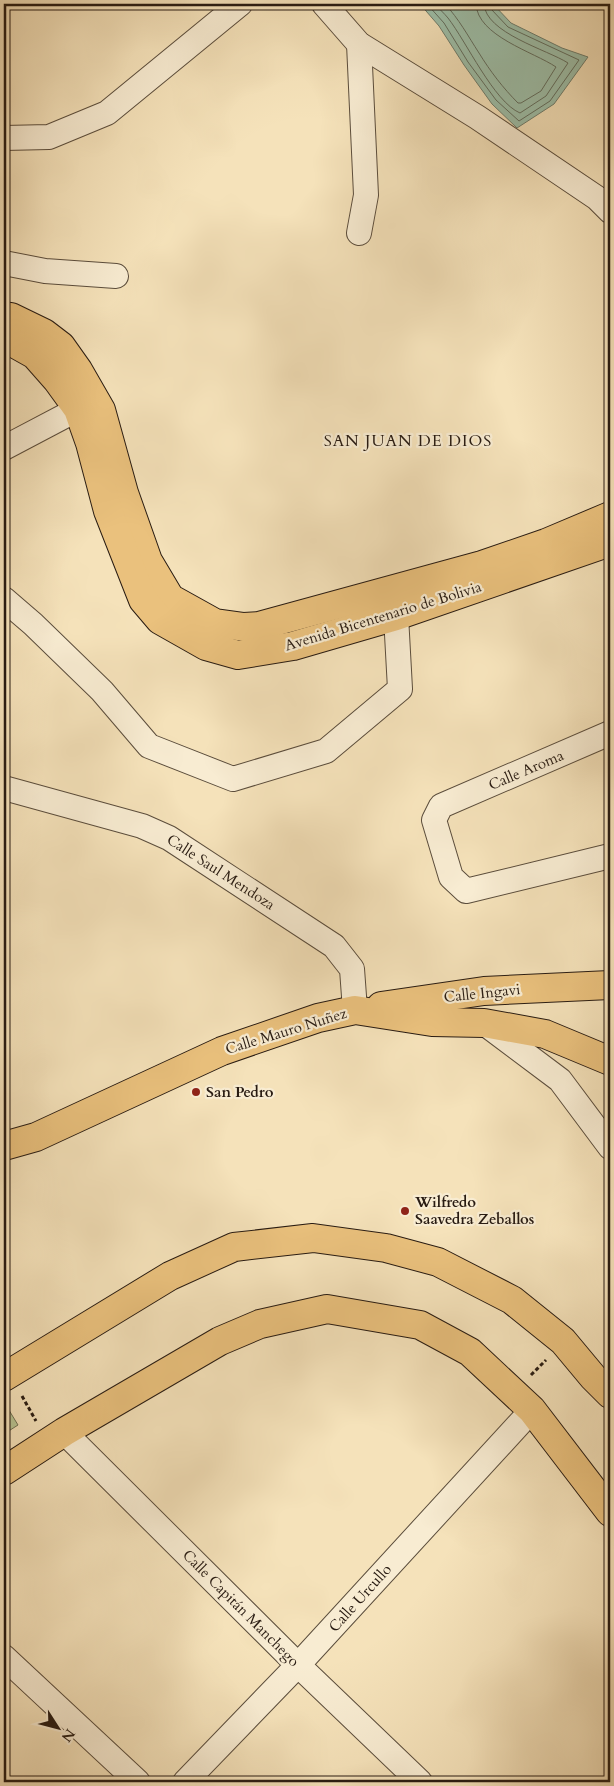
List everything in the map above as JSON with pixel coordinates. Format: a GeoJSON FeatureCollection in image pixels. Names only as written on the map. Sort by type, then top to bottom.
{"type":"FeatureCollection","features":[{"type":"Feature","properties":{"kind":"main road","name":"Avenida Bicentenario de Bolivia"},"geometry":{"type":"LineString","coordinates":[[4,316],[11,317],[44,332],[60,346],[78,370],[101,410],[124,493],[148,561],[170,598],[215,623],[244,627],[259,626],[482,566],[546,543],[610,516]]}},
{"type":"Feature","properties":{"kind":"main road","name":"Avenida Bicentenario de Bolivia"},"geometry":{"type":"LineString","coordinates":[[4,340],[10,341],[35,354],[78,409],[90,444],[108,511],[143,600],[160,620],[206,646],[238,655],[294,646],[396,616],[610,542]]}},
{"type":"Feature","properties":{"kind":"main road","name":"Calle Ingavi"},"geometry":{"type":"LineString","coordinates":[[355,1010],[484,991],[610,985]]}},
{"type":"Feature","properties":{"kind":"main road","name":"Calle Mauro Nuñez"},"geometry":{"type":"LineString","coordinates":[[4,1146],[36,1138],[222,1051],[318,1018],[355,1010],[432,1022],[484,1024],[545,1034],[610,1061]]}},
{"type":"Feature","properties":{"kind":"main road"},"geometry":{"type":"LineString","coordinates":[[7,1375],[170,1276],[226,1250],[234,1247],[313,1238],[386,1248],[438,1262],[512,1300],[563,1341],[610,1394]]}},
{"type":"Feature","properties":{"kind":"main road"},"geometry":{"type":"LineString","coordinates":[[4,1471],[55,1437],[220,1341],[260,1324],[327,1309],[420,1325],[470,1352],[523,1402],[610,1512]]}},
{"type":"Feature","properties":{"kind":"street"},"geometry":{"type":"LineString","coordinates":[[4,138],[49,137],[107,113],[240,4]]}},
{"type":"Feature","properties":{"kind":"street"},"geometry":{"type":"LineString","coordinates":[[324,4],[358,44],[477,117],[597,198],[610,211]]}},
{"type":"Feature","properties":{"kind":"street"},"geometry":{"type":"LineString","coordinates":[[358,44],[366,195],[359,233]]}},
{"type":"Feature","properties":{"kind":"street"},"geometry":{"type":"LineString","coordinates":[[4,263],[45,271],[116,276]]}},
{"type":"Feature","properties":{"kind":"street"},"geometry":{"type":"LineString","coordinates":[[4,448],[78,409]]}},
{"type":"Feature","properties":{"kind":"street"},"geometry":{"type":"LineString","coordinates":[[4,599],[33,624],[102,691],[149,746],[233,779],[326,751],[400,689],[396,616]]}},
{"type":"Feature","properties":{"kind":"street","name":"Calle Aroma"},"geometry":{"type":"LineString","coordinates":[[610,733],[441,806],[434,820],[451,877],[466,891],[610,856]]}},
{"type":"Feature","properties":{"kind":"street","name":"Calle Saul Mendoza"},"geometry":{"type":"LineString","coordinates":[[4,788],[142,826],[169,838],[334,946],[352,969],[355,1010]]}},
{"type":"Feature","properties":{"kind":"street"},"geometry":{"type":"LineString","coordinates":[[484,1024],[560,1080],[610,1147]]}},
{"type":"Feature","properties":{"kind":"street","name":"Calle Urcullo"},"geometry":{"type":"LineString","coordinates":[[185,1782],[298,1665],[523,1402]]}},
{"type":"Feature","properties":{"kind":"street","name":"Calle Capitán Manchego"},"geometry":{"type":"LineString","coordinates":[[55,1437],[420,1782]]}},
{"type":"Feature","properties":{"kind":"street"},"geometry":{"type":"LineString","coordinates":[[4,1658],[138,1782]]}},
{"type":"Feature","properties":{"kind":"path"},"geometry":{"type":"LineString","coordinates":[[523,1402],[563,1341]]}},
{"type":"Feature","properties":{"kind":"path"},"geometry":{"type":"LineString","coordinates":[[7,1375],[55,1437]]}},
{"type":"Feature","properties":{"kind":"shaded area"},"geometry":{"type":"Polygon","coordinates":[[[4,1402],[18,1425],[4,1434],[4,1402]]]}},
{"type":"Feature","properties":{"kind":"water"},"geometry":{"type":"Polygon","coordinates":[[[420,4],[493,4],[511,23],[562,48],[588,57],[554,104],[517,128],[492,104],[439,26],[420,4]]]}},
{"type":"Feature","properties":{"kind":"place","name":"San Pedro"},"geometry":{"type":"Point","coordinates":[196,1092]}},
{"type":"Feature","properties":{"kind":"place","name":"Wilfredo Saavedra Zeballos"},"geometry":{"type":"Point","coordinates":[405,1211]}},
{"type":"Feature","properties":{"kind":"district","name":"SAN JUAN DE DIOS"},"geometry":{"type":"Point","coordinates":[408,441]}}]}
